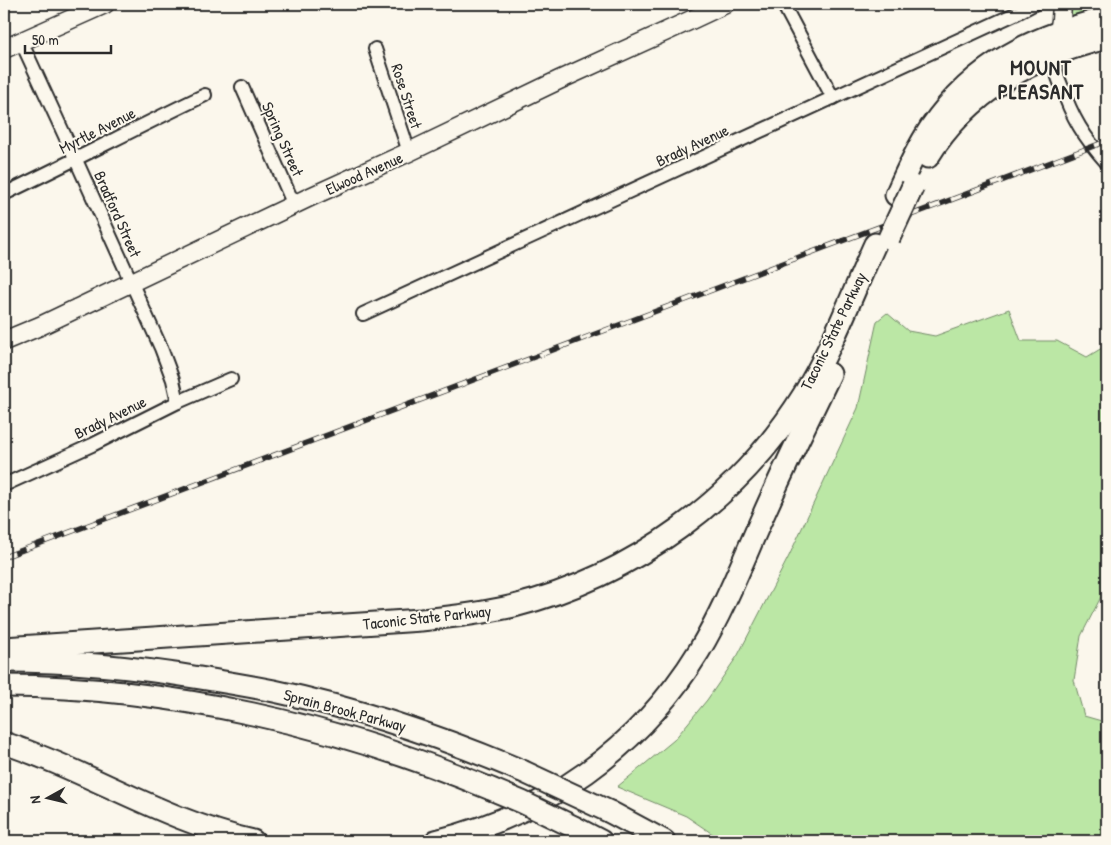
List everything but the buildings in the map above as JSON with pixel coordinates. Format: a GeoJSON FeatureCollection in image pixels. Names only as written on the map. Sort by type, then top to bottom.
{"type":"FeatureCollection","features":[{"type":"Feature","properties":{"kind":"highway","name":"Taconic State Parkway"},"geometry":{"type":"LineString","coordinates":[[905,190],[913,158],[926,135],[945,109],[990,66],[1035,41],[1107,18]]}},
{"type":"Feature","properties":{"kind":"highway","name":"Taconic State Parkway"},"geometry":{"type":"LineString","coordinates":[[4,648],[458,616],[535,600],[573,587],[610,571],[643,553],[696,516],[736,480],[768,444],[792,412],[828,350],[905,190],[940,139],[968,108],[1009,77],[1054,54],[1107,38]]}},
{"type":"Feature","properties":{"kind":"highway","name":"Taconic State Parkway"},"geometry":{"type":"LineString","coordinates":[[436,841],[474,831],[512,816],[567,786],[623,743],[648,718],[676,685],[699,651],[719,614],[770,499],[842,346],[882,241]]}},
{"type":"Feature","properties":{"kind":"highway","name":"Sprain Brook Parkway"},"geometry":{"type":"LineString","coordinates":[[4,661],[124,667],[190,676],[275,691],[346,708],[406,726],[465,747],[610,812],[664,841]]}},
{"type":"Feature","properties":{"kind":"highway","name":"Sprain Brook Parkway"},"geometry":{"type":"LineString","coordinates":[[4,686],[110,691],[193,703],[258,715],[341,736],[422,763],[491,790],[535,808],[601,841]]}},
{"type":"Feature","properties":{"kind":"highway"},"geometry":{"type":"LineString","coordinates":[[4,742],[201,826],[253,841]]}},
{"type":"Feature","properties":{"kind":"street"},"geometry":{"type":"LineString","coordinates":[[4,49],[105,4]]}},
{"type":"Feature","properties":{"kind":"street","name":"Elwood Avenue"},"geometry":{"type":"LineString","coordinates":[[4,341],[40,326],[559,80],[725,4]]}},
{"type":"Feature","properties":{"kind":"street"},"geometry":{"type":"LineString","coordinates":[[783,4],[833,98]]}},
{"type":"Feature","properties":{"kind":"street","name":"Brady Avenue"},"geometry":{"type":"LineString","coordinates":[[363,314],[1034,4]]}},
{"type":"Feature","properties":{"kind":"street"},"geometry":{"type":"LineString","coordinates":[[1062,4],[1061,20],[1054,54],[1055,67],[1074,118],[1088,141],[1107,163]]}},
{"type":"Feature","properties":{"kind":"street","name":"Bradford Street"},"geometry":{"type":"LineString","coordinates":[[21,42],[161,348],[173,380],[178,402]]}},
{"type":"Feature","properties":{"kind":"street","name":"Rose Street"},"geometry":{"type":"LineString","coordinates":[[376,49],[408,152]]}},
{"type":"Feature","properties":{"kind":"street","name":"Spring Street"},"geometry":{"type":"LineString","coordinates":[[242,87],[294,205]]}},
{"type":"Feature","properties":{"kind":"street","name":"Myrtle Avenue"},"geometry":{"type":"LineString","coordinates":[[4,194],[205,95]]}},
{"type":"Feature","properties":{"kind":"street","name":"Brady Avenue"},"geometry":{"type":"LineString","coordinates":[[4,485],[92,445],[178,402],[231,379]]}},
{"type":"Feature","properties":{"kind":"green space"},"geometry":{"type":"Polygon","coordinates":[[[1071,4],[1107,4],[1107,9],[1069,17],[1071,4]]]}},
{"type":"Feature","properties":{"kind":"green space"},"geometry":{"type":"Polygon","coordinates":[[[1009,309],[1021,341],[1057,341],[1087,357],[1107,345],[1107,590],[1103,593],[1081,636],[1074,680],[1084,716],[1105,722],[1107,694],[1107,841],[723,841],[686,816],[617,787],[674,740],[707,700],[738,655],[789,556],[858,408],[877,321],[887,313],[908,331],[935,336],[1009,309]]]}},
{"type":"Feature","properties":{"kind":"railway"},"geometry":{"type":"LineString","coordinates":[[4,557],[1107,141]]}},
{"type":"Feature","properties":{"kind":"district","name":"MOUNT PLEASANT"},"geometry":{"type":"Point","coordinates":[1041,80]}}]}
